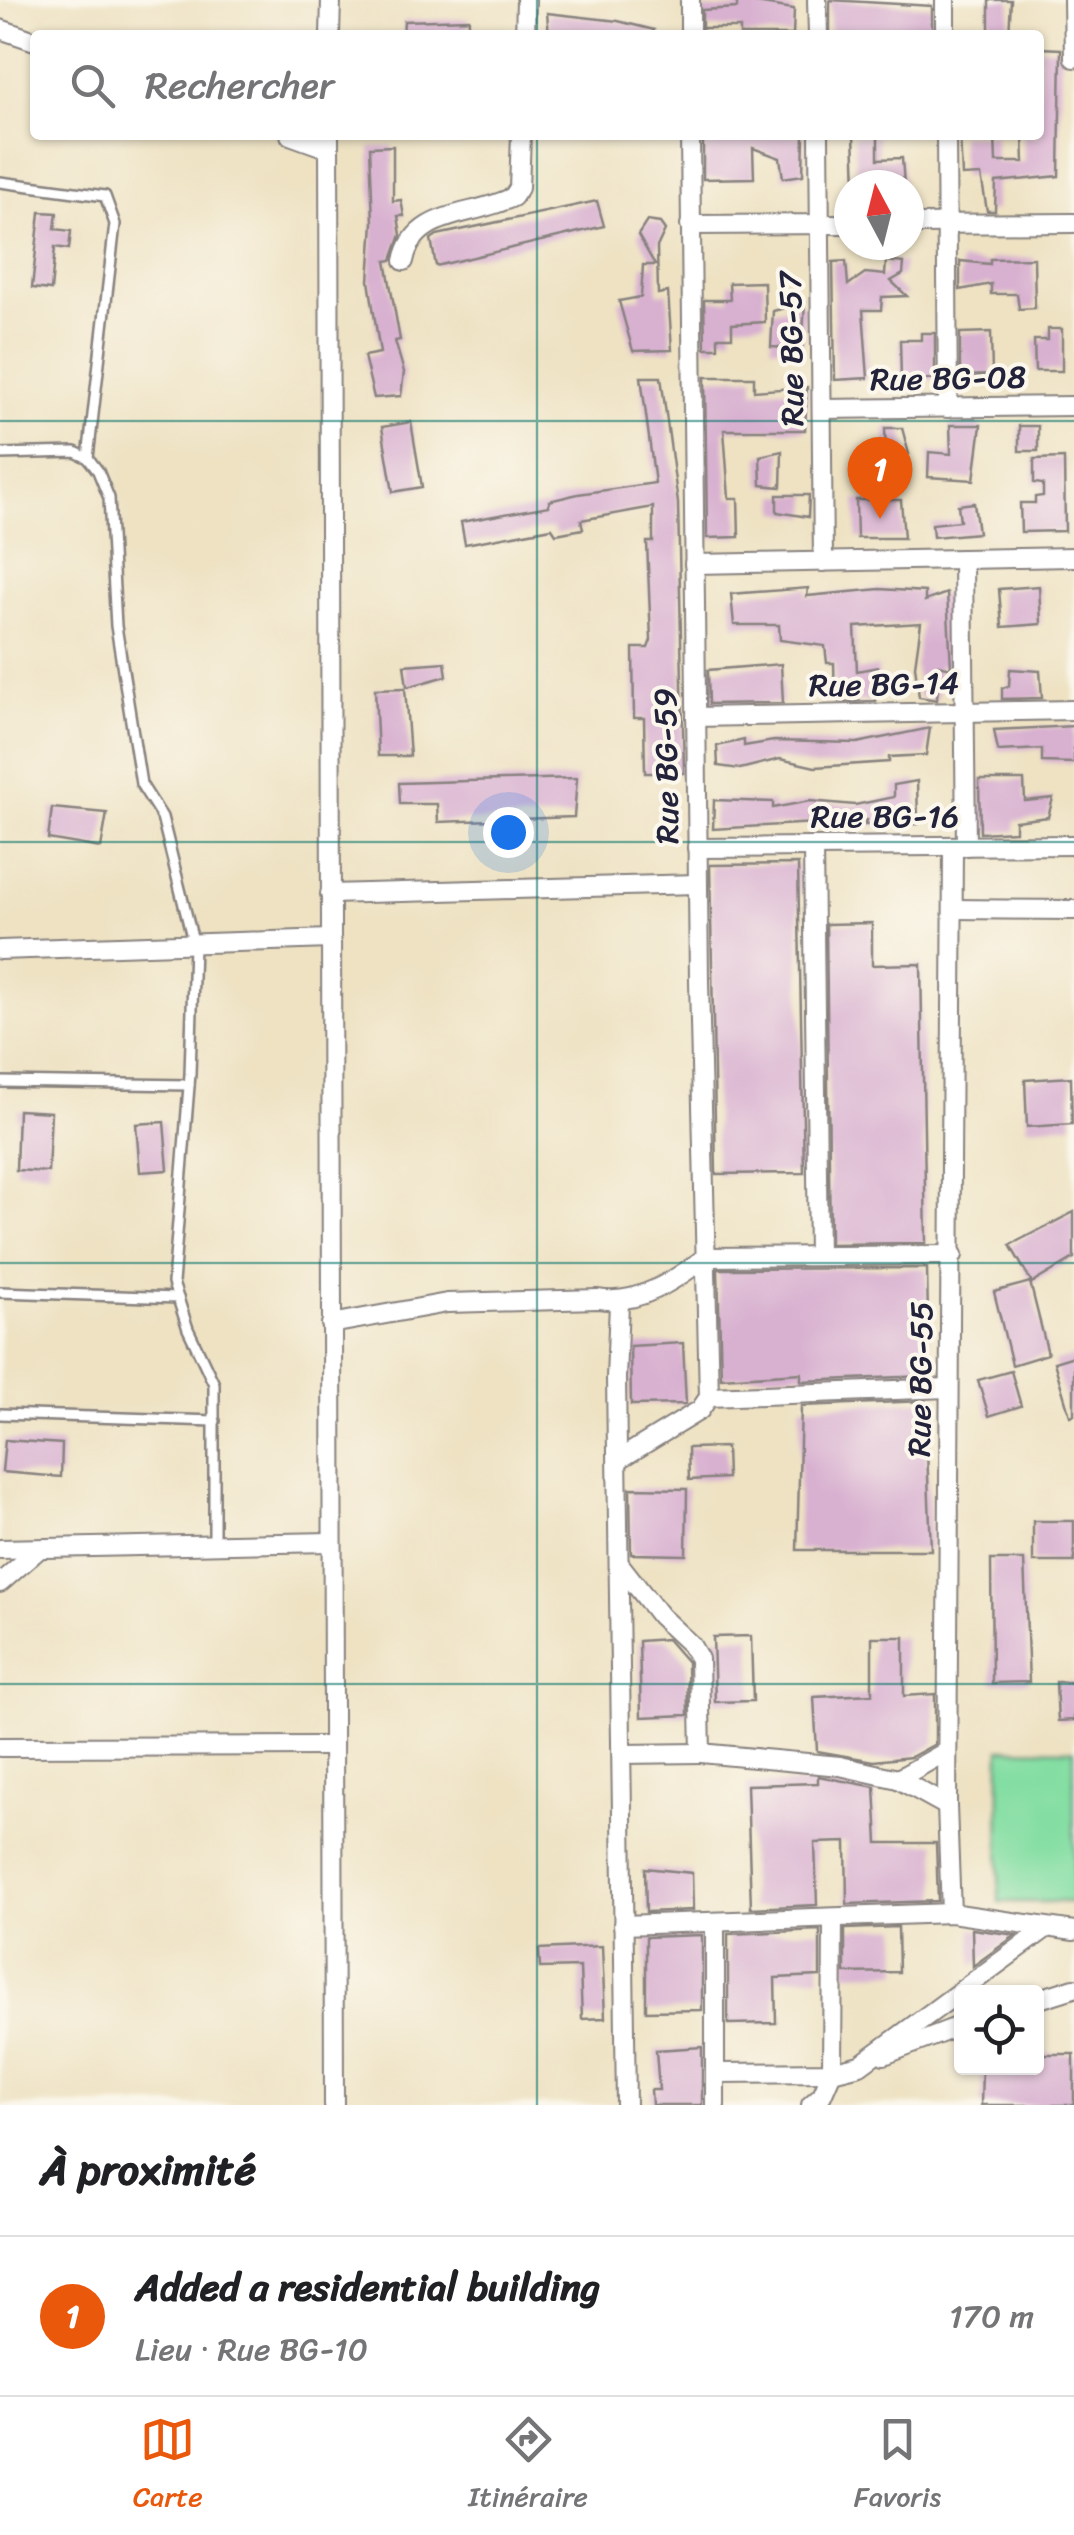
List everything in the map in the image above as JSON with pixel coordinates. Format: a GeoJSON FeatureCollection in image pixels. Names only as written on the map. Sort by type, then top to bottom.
{"type":"FeatureCollection","features":[{"type":"Feature","properties":{"kind":"street"},"geometry":{"type":"LineString","coordinates":[[330,30],[331,0]]}},
{"type":"Feature","properties":{"kind":"street"},"geometry":{"type":"LineString","coordinates":[[525,30],[526,0]]}},
{"type":"Feature","properties":{"kind":"street"},"geometry":{"type":"LineString","coordinates":[[690,0],[690,30]]}},
{"type":"Feature","properties":{"kind":"street"},"geometry":{"type":"LineString","coordinates":[[818,0],[818,30]]}},
{"type":"Feature","properties":{"kind":"street"},"geometry":{"type":"LineString","coordinates":[[945,0],[945,30]]}},
{"type":"Feature","properties":{"kind":"street"},"geometry":{"type":"LineString","coordinates":[[1074,0],[1074,58]]}},
{"type":"Feature","properties":{"kind":"street"},"geometry":{"type":"LineString","coordinates":[[0,29],[30,40]]}},
{"type":"Feature","properties":{"kind":"street"},"geometry":{"type":"LineString","coordinates":[[404,261],[408,242],[419,228],[513,198],[519,188],[521,140]]}},
{"type":"Feature","properties":{"kind":"street","name":"Rue BG-59"},"geometry":{"type":"LineString","coordinates":[[690,140],[697,848],[709,1397]]}},
{"type":"Feature","properties":{"kind":"street","name":"Rue BG-57"},"geometry":{"type":"LineString","coordinates":[[819,140],[824,562]]}},
{"type":"Feature","properties":{"kind":"street"},"geometry":{"type":"LineString","coordinates":[[946,140],[948,408]]}},
{"type":"Feature","properties":{"kind":"street"},"geometry":{"type":"LineString","coordinates":[[329,142],[330,1746],[334,2105]]}},
{"type":"Feature","properties":{"kind":"street"},"geometry":{"type":"LineString","coordinates":[[924,224],[1074,222]]}},
{"type":"Feature","properties":{"kind":"street"},"geometry":{"type":"LineString","coordinates":[[690,226],[834,224]]}},
{"type":"Feature","properties":{"kind":"street","name":"Rue BG-08"},"geometry":{"type":"LineString","coordinates":[[822,409],[1074,406]]}},
{"type":"Feature","properties":{"kind":"street"},"geometry":{"type":"LineString","coordinates":[[694,564],[1074,558]]}},
{"type":"Feature","properties":{"kind":"street","name":"Rue BG-55"},"geometry":{"type":"LineString","coordinates":[[952,1913],[946,1806],[948,1388],[954,1255],[953,909],[960,846],[965,712],[964,559]]}},
{"type":"Feature","properties":{"kind":"street","name":"Rue BG-14"},"geometry":{"type":"LineString","coordinates":[[696,717],[1074,710]]}},
{"type":"Feature","properties":{"kind":"street","name":"Rue BG-16"},"geometry":{"type":"LineString","coordinates":[[697,848],[1074,846]]}},
{"type":"Feature","properties":{"kind":"street"},"geometry":{"type":"LineString","coordinates":[[813,847],[818,1256]]}},
{"type":"Feature","properties":{"kind":"street"},"geometry":{"type":"LineString","coordinates":[[330,894],[698,884]]}},
{"type":"Feature","properties":{"kind":"street"},"geometry":{"type":"LineString","coordinates":[[953,909],[1074,910]]}},
{"type":"Feature","properties":{"kind":"street"},"geometry":{"type":"LineString","coordinates":[[0,950],[330,939]]}},
{"type":"Feature","properties":{"kind":"street"},"geometry":{"type":"LineString","coordinates":[[331,1324],[447,1303],[620,1303],[679,1278],[706,1257],[954,1255]]}},
{"type":"Feature","properties":{"kind":"street"},"geometry":{"type":"LineString","coordinates":[[620,1303],[618,1460],[626,2105]]}},
{"type":"Feature","properties":{"kind":"street"},"geometry":{"type":"LineString","coordinates":[[618,1460],[700,1410],[709,1397],[948,1388]]}},
{"type":"Feature","properties":{"kind":"street"},"geometry":{"type":"LineString","coordinates":[[0,1550],[331,1542]]}},
{"type":"Feature","properties":{"kind":"street"},"geometry":{"type":"LineString","coordinates":[[0,1583],[38,1549]]}},
{"type":"Feature","properties":{"kind":"street"},"geometry":{"type":"LineString","coordinates":[[621,1566],[660,1616],[692,1645],[699,1659],[701,1752]]}},
{"type":"Feature","properties":{"kind":"street"},"geometry":{"type":"LineString","coordinates":[[0,1746],[330,1746]]}},
{"type":"Feature","properties":{"kind":"street"},"geometry":{"type":"LineString","coordinates":[[898,1779],[947,1751]]}},
{"type":"Feature","properties":{"kind":"street"},"geometry":{"type":"LineString","coordinates":[[622,1754],[701,1752],[840,1766],[898,1779],[946,1806]]}},
{"type":"Feature","properties":{"kind":"street"},"geometry":{"type":"LineString","coordinates":[[623,1925],[952,1913],[1074,1930]]}},
{"type":"Feature","properties":{"kind":"street"},"geometry":{"type":"LineString","coordinates":[[811,2105],[822,2095],[832,2072],[833,1918]]}},
{"type":"Feature","properties":{"kind":"street"},"geometry":{"type":"LineString","coordinates":[[715,1923],[715,2105]]}},
{"type":"Feature","properties":{"kind":"street"},"geometry":{"type":"LineString","coordinates":[[860,2065],[1045,1928]]}},
{"type":"Feature","properties":{"kind":"street"},"geometry":{"type":"LineString","coordinates":[[1044,1997],[1074,1988]]}},
{"type":"Feature","properties":{"kind":"street"},"geometry":{"type":"LineString","coordinates":[[716,2073],[832,2072],[954,2028]]}},
{"type":"Feature","properties":{"kind":"lane"},"geometry":{"type":"LineString","coordinates":[[0,182],[106,196],[112,204],[115,224],[88,458],[109,498],[116,626],[141,784],[162,818],[194,945],[189,1085],[174,1283],[214,1384],[214,1546]]}},
{"type":"Feature","properties":{"kind":"lane"},"geometry":{"type":"LineString","coordinates":[[0,454],[76,452],[88,458]]}},
{"type":"Feature","properties":{"kind":"lane"},"geometry":{"type":"LineString","coordinates":[[0,1082],[189,1085]]}},
{"type":"Feature","properties":{"kind":"lane"},"geometry":{"type":"LineString","coordinates":[[0,1292],[178,1298]]}},
{"type":"Feature","properties":{"kind":"lane"},"geometry":{"type":"LineString","coordinates":[[0,1414],[215,1421]]}},
{"type":"Feature","properties":{"kind":"green space"},"geometry":{"type":"Polygon","coordinates":[[[1000,1749],[1074,1750],[1074,1902],[999,1902],[1000,1749]]]}},
{"type":"Feature","properties":{"kind":"building"},"geometry":{"type":"Polygon","coordinates":[[[737,0],[794,9],[793,30],[702,28],[702,10],[737,8],[737,0]]]}},
{"type":"Feature","properties":{"kind":"building"},"geometry":{"type":"Polygon","coordinates":[[[830,0],[932,6],[932,30],[830,30],[830,0]]]}},
{"type":"Feature","properties":{"kind":"building"},"geometry":{"type":"Polygon","coordinates":[[[989,0],[1011,0],[1009,30],[989,30],[989,0]]]}},
{"type":"Feature","properties":{"kind":"building"},"geometry":{"type":"Polygon","coordinates":[[[547,13],[618,21],[654,30],[549,30],[547,13]]]}},
{"type":"Feature","properties":{"kind":"building"},"geometry":{"type":"Polygon","coordinates":[[[469,19],[468,30],[403,30],[404,21],[469,19]]]}},
{"type":"Feature","properties":{"kind":"building"},"geometry":{"type":"Polygon","coordinates":[[[1044,48],[1061,49],[1059,176],[996,182],[995,211],[987,211],[981,175],[962,176],[960,140],[995,140],[996,162],[1024,162],[1023,140],[1044,140],[1044,48]]]}},
{"type":"Feature","properties":{"kind":"building"},"geometry":{"type":"Polygon","coordinates":[[[703,140],[804,140],[803,175],[783,178],[780,158],[753,148],[754,178],[703,179],[703,140]]]}},
{"type":"Feature","properties":{"kind":"building"},"geometry":{"type":"Polygon","coordinates":[[[854,140],[878,140],[878,159],[902,158],[903,170],[855,170],[854,140]]]}},
{"type":"Feature","properties":{"kind":"building"},"geometry":{"type":"Polygon","coordinates":[[[393,146],[393,201],[401,200],[404,216],[398,216],[401,235],[392,260],[386,261],[400,340],[395,341],[404,372],[401,396],[374,398],[364,356],[380,353],[369,281],[373,222],[370,147],[393,146]]]}},
{"type":"Feature","properties":{"kind":"building"},"geometry":{"type":"Polygon","coordinates":[[[597,201],[604,226],[436,266],[431,239],[437,235],[597,201]]]}},
{"type":"Feature","properties":{"kind":"building"},"geometry":{"type":"Polygon","coordinates":[[[40,212],[57,213],[55,229],[71,231],[69,249],[55,247],[51,290],[32,288],[40,212]]]}},
{"type":"Feature","properties":{"kind":"building"},"geometry":{"type":"Polygon","coordinates":[[[647,221],[660,223],[665,230],[657,247],[658,294],[668,292],[672,350],[633,351],[619,301],[641,297],[643,265],[655,265],[638,235],[647,221]]]}},
{"type":"Feature","properties":{"kind":"building"},"geometry":{"type":"Polygon","coordinates":[[[1034,258],[1035,308],[1019,309],[1017,294],[991,294],[991,284],[960,290],[960,261],[990,264],[990,259],[1034,258]]]}},
{"type":"Feature","properties":{"kind":"building"},"geometry":{"type":"Polygon","coordinates":[[[846,261],[848,285],[865,273],[885,275],[886,261],[904,263],[903,274],[891,281],[907,296],[882,297],[881,310],[863,310],[868,378],[835,380],[833,262],[846,261]]]}},
{"type":"Feature","properties":{"kind":"building"},"geometry":{"type":"Polygon","coordinates":[[[764,282],[765,322],[732,324],[732,337],[718,337],[718,348],[705,348],[704,300],[730,300],[729,283],[764,282]]]}},
{"type":"Feature","properties":{"kind":"building"},"geometry":{"type":"Polygon","coordinates":[[[805,303],[802,349],[771,347],[773,311],[805,303]]]}},
{"type":"Feature","properties":{"kind":"building"},"geometry":{"type":"Polygon","coordinates":[[[1048,329],[1062,329],[1062,371],[1035,371],[1034,340],[1048,340],[1048,329]]]}},
{"type":"Feature","properties":{"kind":"building"},"geometry":{"type":"Polygon","coordinates":[[[991,332],[992,375],[960,376],[960,333],[991,332]]]}},
{"type":"Feature","properties":{"kind":"building"},"geometry":{"type":"Polygon","coordinates":[[[921,333],[935,333],[935,379],[901,380],[900,340],[921,340],[921,333]]]}},
{"type":"Feature","properties":{"kind":"building"},"geometry":{"type":"Polygon","coordinates":[[[641,377],[661,377],[678,503],[684,773],[645,773],[644,718],[634,718],[633,648],[648,648],[651,640],[647,542],[653,542],[653,507],[581,520],[583,529],[556,534],[552,528],[465,544],[461,522],[549,506],[549,501],[578,494],[655,483],[641,377]]]}},
{"type":"Feature","properties":{"kind":"building"},"geometry":{"type":"Polygon","coordinates":[[[705,377],[754,377],[754,391],[807,387],[805,430],[724,430],[729,498],[738,498],[739,537],[707,538],[705,377]]]}},
{"type":"Feature","properties":{"kind":"building"},"geometry":{"type":"Polygon","coordinates":[[[411,422],[422,487],[393,492],[382,427],[411,422]]]}},
{"type":"Feature","properties":{"kind":"building"},"geometry":{"type":"Polygon","coordinates":[[[950,425],[981,425],[974,480],[928,477],[929,452],[951,454],[950,425]]]}},
{"type":"Feature","properties":{"kind":"building"},"geometry":{"type":"Polygon","coordinates":[[[1019,426],[1038,426],[1038,451],[1019,451],[1019,426]]]}},
{"type":"Feature","properties":{"kind":"building"},"geometry":{"type":"Polygon","coordinates":[[[885,428],[902,428],[909,454],[886,455],[885,428]]]}},
{"type":"Feature","properties":{"kind":"building"},"geometry":{"type":"Polygon","coordinates":[[[782,451],[781,487],[761,485],[760,456],[782,451]]]}},
{"type":"Feature","properties":{"kind":"building"},"geometry":{"type":"Polygon","coordinates":[[[1064,458],[1065,531],[1021,532],[1020,503],[1035,503],[1035,497],[1043,496],[1043,484],[1034,483],[1034,459],[1064,458]]]}},
{"type":"Feature","properties":{"kind":"building"},"geometry":{"type":"Polygon","coordinates":[[[777,495],[809,495],[808,517],[777,512],[777,495]]]}},
{"type":"Feature","properties":{"kind":"building"},"geometry":{"type":"Polygon","coordinates":[[[856,500],[901,500],[904,538],[857,538],[856,500]]]}},
{"type":"Feature","properties":{"kind":"building"},"geometry":{"type":"Polygon","coordinates":[[[974,503],[978,533],[933,537],[932,524],[960,521],[958,505],[974,503]]]}},
{"type":"Feature","properties":{"kind":"building"},"geometry":{"type":"Polygon","coordinates":[[[1039,586],[1041,624],[1002,627],[999,589],[1039,586]]]}},
{"type":"Feature","properties":{"kind":"building"},"geometry":{"type":"Polygon","coordinates":[[[808,588],[807,596],[880,589],[925,592],[925,601],[947,593],[951,668],[939,665],[937,700],[919,697],[915,666],[921,623],[855,627],[857,671],[878,667],[876,701],[844,702],[835,701],[834,663],[827,663],[825,646],[780,640],[779,625],[734,625],[731,594],[808,588]]]}},
{"type":"Feature","properties":{"kind":"building"},"geometry":{"type":"Polygon","coordinates":[[[445,662],[447,676],[407,687],[404,665],[445,662]]]}},
{"type":"Feature","properties":{"kind":"building"},"geometry":{"type":"Polygon","coordinates":[[[781,664],[783,703],[709,704],[708,670],[781,664]]]}},
{"type":"Feature","properties":{"kind":"building"},"geometry":{"type":"Polygon","coordinates":[[[1010,669],[1040,671],[1042,698],[1002,699],[1002,688],[1009,686],[1010,669]]]}},
{"type":"Feature","properties":{"kind":"building"},"geometry":{"type":"Polygon","coordinates":[[[405,688],[410,756],[378,756],[375,689],[405,688]]]}},
{"type":"Feature","properties":{"kind":"building"},"geometry":{"type":"Polygon","coordinates":[[[1074,726],[1074,763],[1042,762],[1042,749],[998,751],[994,730],[1074,726]]]}},
{"type":"Feature","properties":{"kind":"building"},"geometry":{"type":"Polygon","coordinates":[[[930,728],[926,755],[889,757],[889,762],[815,767],[780,759],[740,769],[718,766],[717,746],[744,740],[744,746],[774,741],[857,743],[930,728]]]}},
{"type":"Feature","properties":{"kind":"building"},"geometry":{"type":"Polygon","coordinates":[[[577,778],[574,817],[438,822],[437,804],[400,804],[399,783],[577,778]]]}},
{"type":"Feature","properties":{"kind":"building"},"geometry":{"type":"Polygon","coordinates":[[[979,780],[1024,780],[1025,801],[1053,798],[1048,817],[1015,821],[1015,831],[980,833],[979,780]]]}},
{"type":"Feature","properties":{"kind":"building"},"geometry":{"type":"Polygon","coordinates":[[[917,781],[918,824],[865,825],[866,820],[713,829],[714,800],[773,802],[773,808],[810,801],[855,805],[894,797],[894,785],[917,781]]]}},
{"type":"Feature","properties":{"kind":"building"},"geometry":{"type":"Polygon","coordinates":[[[52,808],[107,813],[101,848],[48,839],[52,808]]]}},
{"type":"Feature","properties":{"kind":"building"},"geometry":{"type":"Polygon","coordinates":[[[798,864],[804,1173],[716,1174],[710,865],[798,864]]]}},
{"type":"Feature","properties":{"kind":"building"},"geometry":{"type":"Polygon","coordinates":[[[872,923],[872,965],[921,964],[926,1243],[830,1244],[826,924],[872,923]]]}},
{"type":"Feature","properties":{"kind":"building"},"geometry":{"type":"Polygon","coordinates":[[[1071,1077],[1072,1124],[1027,1127],[1025,1080],[1071,1077]]]}},
{"type":"Feature","properties":{"kind":"building"},"geometry":{"type":"Polygon","coordinates":[[[18,1110],[51,1112],[48,1172],[16,1170],[18,1110]]]}},
{"type":"Feature","properties":{"kind":"building"},"geometry":{"type":"Polygon","coordinates":[[[164,1122],[168,1170],[140,1172],[136,1124],[164,1122]]]}},
{"type":"Feature","properties":{"kind":"building"},"geometry":{"type":"Polygon","coordinates":[[[1074,1212],[1074,1258],[1032,1283],[1010,1245],[1074,1212]]]}},
{"type":"Feature","properties":{"kind":"building"},"geometry":{"type":"Polygon","coordinates":[[[927,1268],[929,1369],[925,1369],[925,1376],[801,1381],[801,1373],[721,1378],[718,1269],[927,1268]]]}},
{"type":"Feature","properties":{"kind":"building"},"geometry":{"type":"Polygon","coordinates":[[[1030,1282],[1048,1354],[1012,1365],[994,1292],[1030,1282]]]}},
{"type":"Feature","properties":{"kind":"building"},"geometry":{"type":"Polygon","coordinates":[[[683,1343],[686,1404],[631,1405],[630,1346],[683,1343]]]}},
{"type":"Feature","properties":{"kind":"building"},"geometry":{"type":"Polygon","coordinates":[[[1074,1356],[1074,1415],[1070,1416],[1054,1362],[1074,1356]]]}},
{"type":"Feature","properties":{"kind":"building"},"geometry":{"type":"Polygon","coordinates":[[[1011,1371],[1021,1406],[989,1416],[978,1380],[1011,1371]]]}},
{"type":"Feature","properties":{"kind":"building"},"geometry":{"type":"Polygon","coordinates":[[[925,1401],[931,1550],[797,1550],[801,1406],[925,1401]]]}},
{"type":"Feature","properties":{"kind":"building"},"geometry":{"type":"Polygon","coordinates":[[[5,1440],[62,1444],[61,1477],[2,1472],[5,1440]]]}},
{"type":"Feature","properties":{"kind":"building"},"geometry":{"type":"Polygon","coordinates":[[[726,1447],[727,1478],[689,1480],[688,1448],[726,1447]]]}},
{"type":"Feature","properties":{"kind":"building"},"geometry":{"type":"Polygon","coordinates":[[[630,1488],[687,1489],[686,1555],[631,1554],[630,1488]]]}},
{"type":"Feature","properties":{"kind":"building"},"geometry":{"type":"Polygon","coordinates":[[[1033,1521],[1074,1521],[1074,1562],[1033,1562],[1033,1521]]]}},
{"type":"Feature","properties":{"kind":"building"},"geometry":{"type":"Polygon","coordinates":[[[991,1560],[1024,1560],[1029,1682],[992,1683],[991,1560]]]}},
{"type":"Feature","properties":{"kind":"building"},"geometry":{"type":"Polygon","coordinates":[[[751,1636],[753,1701],[715,1702],[713,1637],[751,1636]]]}},
{"type":"Feature","properties":{"kind":"building"},"geometry":{"type":"Polygon","coordinates":[[[872,1637],[904,1637],[904,1696],[935,1694],[935,1744],[911,1757],[874,1761],[817,1751],[814,1697],[872,1694],[872,1637]]]}},
{"type":"Feature","properties":{"kind":"building"},"geometry":{"type":"Polygon","coordinates":[[[667,1639],[687,1662],[688,1715],[641,1717],[639,1641],[667,1639]]]}},
{"type":"Feature","properties":{"kind":"building"},"geometry":{"type":"Polygon","coordinates":[[[1056,1682],[1074,1682],[1074,1720],[1058,1721],[1056,1682]]]}},
{"type":"Feature","properties":{"kind":"building"},"geometry":{"type":"Polygon","coordinates":[[[818,1776],[875,1787],[878,1843],[936,1843],[938,1901],[847,1904],[846,1842],[815,1843],[817,1905],[751,1908],[747,1785],[818,1783],[818,1776]]]}},
{"type":"Feature","properties":{"kind":"building"},"geometry":{"type":"Polygon","coordinates":[[[645,1868],[692,1873],[693,1910],[646,1912],[645,1868]]]}},
{"type":"Feature","properties":{"kind":"building"},"geometry":{"type":"Polygon","coordinates":[[[898,1927],[899,1972],[845,1973],[845,1929],[898,1927]]]}},
{"type":"Feature","properties":{"kind":"building"},"geometry":{"type":"Polygon","coordinates":[[[972,1929],[1016,1935],[973,1966],[972,1929]]]}},
{"type":"Feature","properties":{"kind":"building"},"geometry":{"type":"Polygon","coordinates":[[[820,1930],[820,1976],[775,1978],[776,2023],[728,2024],[728,1934],[820,1930]]]}},
{"type":"Feature","properties":{"kind":"building"},"geometry":{"type":"Polygon","coordinates":[[[702,1935],[702,2010],[646,2011],[646,1937],[702,1935]]]}},
{"type":"Feature","properties":{"kind":"building"},"geometry":{"type":"Polygon","coordinates":[[[602,1946],[605,2018],[582,2019],[580,1967],[540,1968],[539,1949],[602,1946]]]}},
{"type":"Feature","properties":{"kind":"building"},"geometry":{"type":"Polygon","coordinates":[[[702,2047],[702,2105],[652,2105],[651,2090],[659,2090],[656,2050],[702,2047]]]}},
{"type":"Feature","properties":{"kind":"building"},"geometry":{"type":"Polygon","coordinates":[[[1044,2054],[1074,2054],[1074,2105],[981,2105],[982,2075],[1044,2075],[1044,2054]]]}},
{"type":"Feature","properties":{"kind":"place","name":"Added a residential building"},"geometry":{"type":"Point","coordinates":[880,519]}}]}
